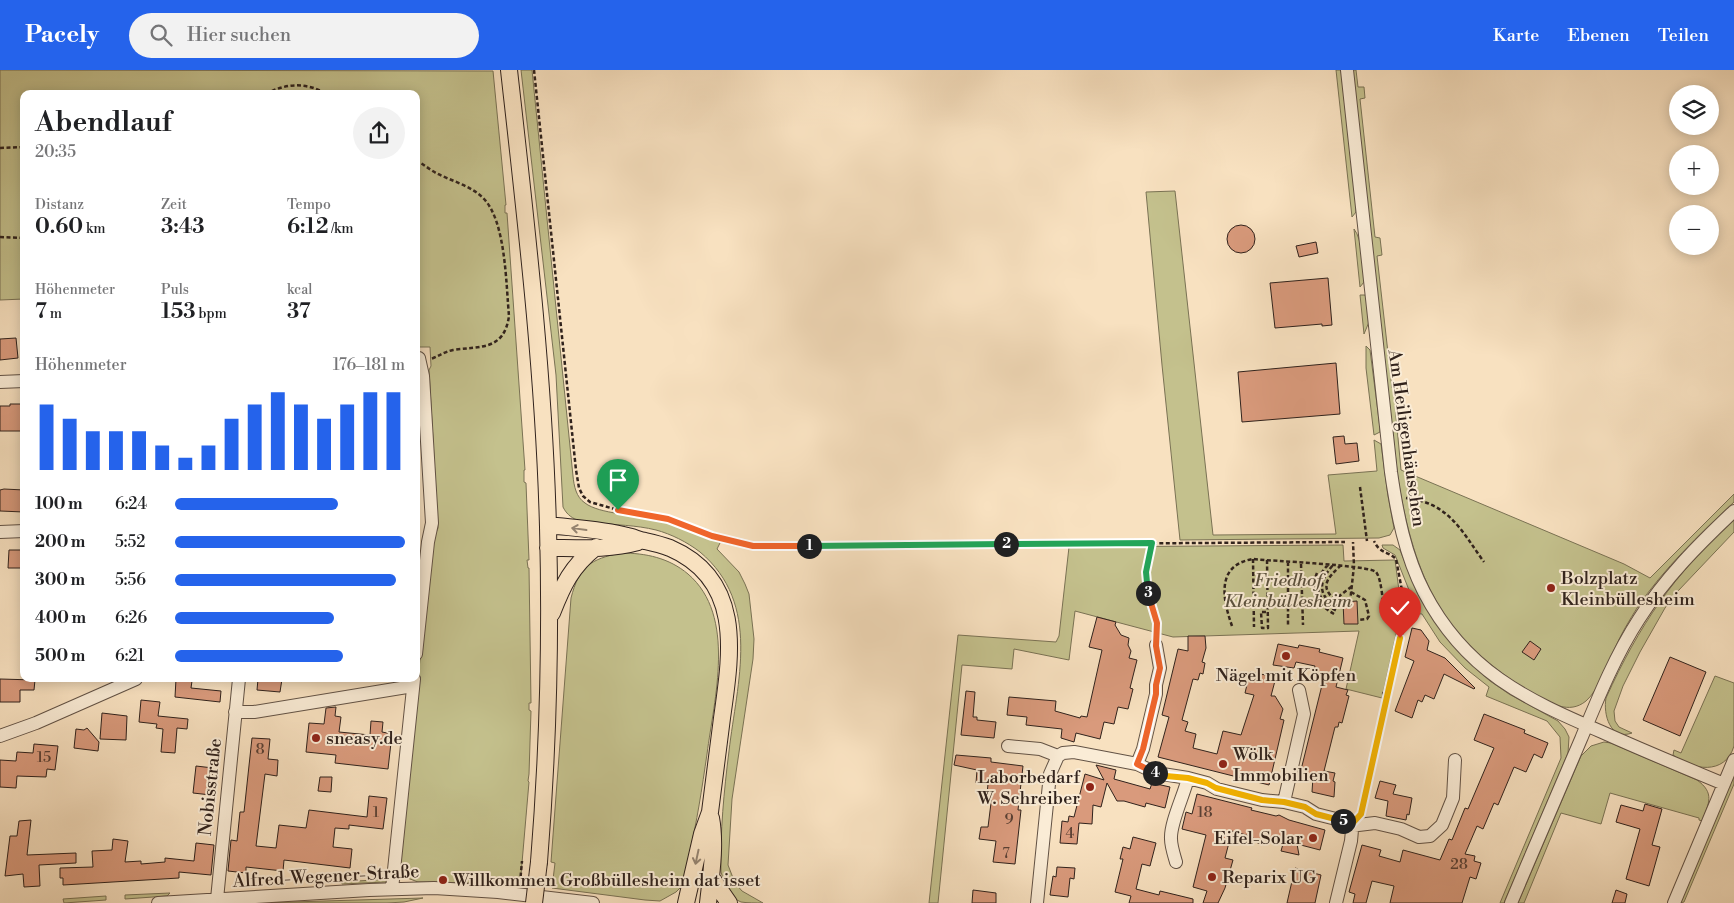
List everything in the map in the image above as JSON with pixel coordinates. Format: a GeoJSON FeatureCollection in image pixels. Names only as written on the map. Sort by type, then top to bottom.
{"type":"FeatureCollection","features":[{"type":"Feature","properties":{"kind":"main road"},"geometry":{"type":"LineString","coordinates":[[509,70],[535,323],[548,525],[548,730],[539,862],[534,903]]}},
{"type":"Feature","properties":{"kind":"main road"},"geometry":{"type":"LineString","coordinates":[[548,525],[625,535],[672,549],[696,565],[716,589],[728,618],[730,654],[710,812],[702,834],[686,903]]}},
{"type":"Feature","properties":{"kind":"main road"},"geometry":{"type":"LineString","coordinates":[[548,548],[628,545],[644,541]]}},
{"type":"Feature","properties":{"kind":"main road"},"geometry":{"type":"LineString","coordinates":[[549,620],[571,572],[580,560],[596,547]]}},
{"type":"Feature","properties":{"kind":"main road"},"geometry":{"type":"LineString","coordinates":[[708,903],[713,830],[710,812]]}},
{"type":"Feature","properties":{"kind":"main road"},"geometry":{"type":"LineString","coordinates":[[711,877],[716,887],[729,903]]}},
{"type":"Feature","properties":{"kind":"street","name":"Am Heiligenhäuschen"},"geometry":{"type":"LineString","coordinates":[[1347,70],[1395,499],[1404,539],[1418,579],[1431,604],[1456,640],[1477,662],[1516,691],[1587,726],[1724,784]]}},
{"type":"Feature","properties":{"kind":"street"},"geometry":{"type":"LineString","coordinates":[[420,365],[423,376],[432,523],[421,556],[420,576]]}},
{"type":"Feature","properties":{"kind":"street"},"geometry":{"type":"LineString","coordinates":[[0,382],[20,381]]}},
{"type":"Feature","properties":{"kind":"street"},"geometry":{"type":"LineString","coordinates":[[1511,903],[1612,668],[1642,613],[1685,559],[1734,511]]}},
{"type":"Feature","properties":{"kind":"street"},"geometry":{"type":"LineString","coordinates":[[0,532],[20,531]]}},
{"type":"Feature","properties":{"kind":"street"},"geometry":{"type":"LineString","coordinates":[[1137,764],[1143,749],[1156,694],[1160,668],[1156,646]]}},
{"type":"Feature","properties":{"kind":"street"},"geometry":{"type":"LineString","coordinates":[[0,736],[36,723],[129,682]]}},
{"type":"Feature","properties":{"kind":"street","name":"Nobisstraße"},"geometry":{"type":"LineString","coordinates":[[217,899],[239,682]]}},
{"type":"Feature","properties":{"kind":"street"},"geometry":{"type":"LineString","coordinates":[[235,712],[254,712],[413,682],[392,889]]}},
{"type":"Feature","properties":{"kind":"street"},"geometry":{"type":"LineString","coordinates":[[1284,802],[1304,714],[1299,690]]}},
{"type":"Feature","properties":{"kind":"street"},"geometry":{"type":"LineString","coordinates":[[1008,746],[1040,749],[1058,756]]}},
{"type":"Feature","properties":{"kind":"street"},"geometry":{"type":"LineString","coordinates":[[1037,903],[1050,774],[1058,756],[1063,753],[1074,752],[1137,764],[1166,776],[1188,778],[1207,783],[1216,788],[1262,800],[1284,802],[1305,807],[1316,814],[1347,823],[1375,823],[1400,829],[1419,837],[1430,836],[1442,825],[1453,798],[1455,760]]}},
{"type":"Feature","properties":{"kind":"street"},"geometry":{"type":"LineString","coordinates":[[1674,903],[1734,760]]}},
{"type":"Feature","properties":{"kind":"street"},"geometry":{"type":"LineString","coordinates":[[1176,862],[1171,838],[1188,778]]}},
{"type":"Feature","properties":{"kind":"street"},"geometry":{"type":"LineString","coordinates":[[1336,903],[1351,841],[1352,830],[1347,823]]}},
{"type":"Feature","properties":{"kind":"street","name":"Alfred-Wegener-Straße"},"geometry":{"type":"LineString","coordinates":[[158,903],[392,889],[464,890],[593,903]]}},
{"type":"Feature","properties":{"kind":"path"},"geometry":{"type":"LineString","coordinates":[[534,70],[576,470],[579,488],[586,499],[595,504],[618,510],[668,519],[712,536],[762,546],[1345,542]]}},
{"type":"Feature","properties":{"kind":"path"},"geometry":{"type":"LineString","coordinates":[[276,90],[295,84],[306,85],[317,90]]}},
{"type":"Feature","properties":{"kind":"path"},"geometry":{"type":"LineString","coordinates":[[0,148],[20,147]]}},
{"type":"Feature","properties":{"kind":"path"},"geometry":{"type":"LineString","coordinates":[[420,163],[435,172],[470,188],[488,203],[501,237],[509,316],[503,335],[488,346],[443,352],[433,359],[420,361]]}},
{"type":"Feature","properties":{"kind":"path"},"geometry":{"type":"LineString","coordinates":[[0,238],[20,238]]}},
{"type":"Feature","properties":{"kind":"path"},"geometry":{"type":"LineString","coordinates":[[1360,487],[1367,541]]}},
{"type":"Feature","properties":{"kind":"path"},"geometry":{"type":"LineString","coordinates":[[1395,499],[1406,498],[1426,502],[1445,511],[1484,562]]}},
{"type":"Feature","properties":{"kind":"path"},"geometry":{"type":"LineString","coordinates":[[1347,823],[1361,814],[1405,623],[1406,612],[1396,559],[1378,548],[1374,541]]}},
{"type":"Feature","properties":{"kind":"path"},"geometry":{"type":"LineString","coordinates":[[1350,602],[1354,566],[1353,542]]}},
{"type":"Feature","properties":{"kind":"path"},"geometry":{"type":"LineString","coordinates":[[1152,543],[1147,565],[1147,589],[1156,617],[1156,646]]}},
{"type":"Feature","properties":{"kind":"path"},"geometry":{"type":"LineString","coordinates":[[1232,626],[1224,597],[1226,581],[1234,567],[1253,559],[1301,564],[1354,566],[1372,570],[1379,577],[1384,617]]}},
{"type":"Feature","properties":{"kind":"path"},"geometry":{"type":"LineString","coordinates":[[1253,559],[1254,627]]}},
{"type":"Feature","properties":{"kind":"path"},"geometry":{"type":"LineString","coordinates":[[1266,560],[1268,628],[1262,628],[1261,612],[1267,612]]}},
{"type":"Feature","properties":{"kind":"path"},"geometry":{"type":"LineString","coordinates":[[1288,562],[1288,626]]}},
{"type":"Feature","properties":{"kind":"path"},"geometry":{"type":"LineString","coordinates":[[1301,564],[1303,625]]}},
{"type":"Feature","properties":{"kind":"path"},"geometry":{"type":"LineString","coordinates":[[1328,565],[1316,575],[1317,590],[1321,598],[1335,613]]}},
{"type":"Feature","properties":{"kind":"path"},"geometry":{"type":"LineString","coordinates":[[1329,606],[1322,587],[1323,577],[1333,565]]}},
{"type":"Feature","properties":{"kind":"path"},"geometry":{"type":"LineString","coordinates":[[1334,600],[1328,593],[1326,585],[1328,578],[1340,566]]}},
{"type":"Feature","properties":{"kind":"path"},"geometry":{"type":"LineString","coordinates":[[1329,606],[1352,586]]}},
{"type":"Feature","properties":{"kind":"path"},"geometry":{"type":"LineString","coordinates":[[1351,592],[1365,600],[1369,616],[1367,619],[1358,620]]}},
{"type":"Feature","properties":{"kind":"path"},"geometry":{"type":"LineString","coordinates":[[1382,693],[1388,694]]}},
{"type":"Feature","properties":{"kind":"path"},"geometry":{"type":"LineString","coordinates":[[519,886],[522,861]]}},
{"type":"Feature","properties":{"kind":"green space"},"geometry":{"type":"Polygon","coordinates":[[[0,70],[493,71],[506,205],[505,213],[507,213],[525,470],[524,482],[526,483],[529,560],[527,560],[529,568],[531,703],[529,703],[529,710],[531,711],[529,782],[520,886],[484,883],[418,882],[402,876],[397,871],[418,682],[420,682],[420,660],[433,540],[438,528],[429,370],[431,366],[430,347],[420,347],[420,90],[20,90],[20,299],[0,300],[0,70]]]}},
{"type":"Feature","properties":{"kind":"green space"},"geometry":{"type":"Polygon","coordinates":[[[521,70],[532,70],[573,476],[579,498],[591,507],[599,510],[656,519],[721,541],[717,549],[739,572],[749,594],[754,639],[753,659],[732,799],[728,865],[735,883],[742,891],[763,903],[741,902],[737,900],[728,890],[721,872],[724,796],[740,671],[741,645],[739,620],[732,595],[719,573],[700,552],[679,539],[648,528],[579,521],[568,515],[563,507],[556,375],[521,70]]]}},
{"type":"Feature","properties":{"kind":"green space"},"geometry":{"type":"Polygon","coordinates":[[[1336,70],[1341,70],[1356,206],[1356,212],[1352,217],[1336,70]]]}},
{"type":"Feature","properties":{"kind":"green space"},"geometry":{"type":"Polygon","coordinates":[[[1352,70],[1356,70],[1358,87],[1364,87],[1365,98],[1360,99],[1375,237],[1380,238],[1382,255],[1377,256],[1392,388],[1398,389],[1399,404],[1395,406],[1401,470],[1624,564],[1650,578],[1734,494],[1734,502],[1683,552],[1647,593],[1622,633],[1595,690],[1580,705],[1566,707],[1546,701],[1503,674],[1477,652],[1455,629],[1438,604],[1414,548],[1398,479],[1352,70]]]}},
{"type":"Feature","properties":{"kind":"green space"},"geometry":{"type":"Polygon","coordinates":[[[1175,191],[1213,535],[1336,534],[1328,475],[1377,471],[1374,440],[1381,444],[1394,528],[1390,535],[1379,538],[1180,540],[1146,192],[1175,191]]]}},
{"type":"Feature","properties":{"kind":"green space"},"geometry":{"type":"Polygon","coordinates":[[[1354,229],[1362,254],[1364,282],[1360,287],[1354,229]]]}},
{"type":"Feature","properties":{"kind":"green space"},"geometry":{"type":"Polygon","coordinates":[[[1360,295],[1365,295],[1366,298],[1369,322],[1364,334],[1360,295]]]}},
{"type":"Feature","properties":{"kind":"green space"},"geometry":{"type":"Polygon","coordinates":[[[1366,346],[1370,350],[1380,428],[1380,432],[1374,435],[1366,368],[1366,346]]]}},
{"type":"Feature","properties":{"kind":"green space"},"geometry":{"type":"Polygon","coordinates":[[[1734,520],[1734,532],[1678,591],[1665,608],[1640,652],[1623,686],[1614,711],[1615,721],[1619,727],[1632,733],[1618,733],[1613,730],[1607,718],[1605,704],[1606,698],[1631,647],[1660,602],[1693,560],[1734,520]]]}},
{"type":"Feature","properties":{"kind":"green space","name":"Friedhof Kleinbüllesheim"},"geometry":{"type":"Polygon","coordinates":[[[1343,545],[1344,561],[1395,560],[1403,621],[1402,629],[1397,630],[1382,698],[1346,689],[1359,631],[1173,637],[1075,611],[1069,660],[1014,649],[1012,669],[962,665],[938,903],[929,903],[958,635],[1056,642],[1059,636],[1069,547],[1343,545]]]}},
{"type":"Feature","properties":{"kind":"green space"},"geometry":{"type":"Polygon","coordinates":[[[1382,545],[1393,545],[1400,550],[1417,592],[1433,619],[1454,647],[1490,681],[1509,694],[1558,721],[1569,737],[1568,753],[1504,903],[1500,903],[1561,758],[1560,737],[1547,721],[1486,696],[1489,687],[1465,668],[1440,642],[1422,614],[1411,613],[1409,590],[1395,555],[1383,548],[1382,545]]]}},
{"type":"Feature","properties":{"kind":"green space"},"geometry":{"type":"Polygon","coordinates":[[[621,553],[657,557],[673,564],[688,574],[703,592],[713,612],[717,635],[719,659],[714,709],[687,868],[680,888],[660,901],[552,888],[555,863],[551,862],[571,598],[578,579],[587,566],[601,558],[621,553]]]}},
{"type":"Feature","properties":{"kind":"green space"},"geometry":{"type":"Polygon","coordinates":[[[1715,676],[1734,683],[1734,746],[1730,756],[1723,762],[1716,766],[1698,767],[1673,755],[1674,750],[1681,753],[1715,676]]]}},
{"type":"Feature","properties":{"kind":"green space"},"geometry":{"type":"Polygon","coordinates":[[[1604,742],[1611,743],[1697,780],[1706,789],[1709,799],[1702,821],[1699,818],[1610,793],[1601,824],[1561,813],[1524,903],[1518,903],[1581,756],[1591,746],[1604,742]]]}},
{"type":"Feature","properties":{"kind":"green space"},"geometry":{"type":"Polygon","coordinates":[[[1734,774],[1734,784],[1684,902],[1680,903],[1734,774]]]}},
{"type":"Feature","properties":{"kind":"green space"},"geometry":{"type":"Polygon","coordinates":[[[389,879],[386,882],[342,884],[342,882],[389,879]]]}},
{"type":"Feature","properties":{"kind":"green space"},"geometry":{"type":"Polygon","coordinates":[[[170,893],[167,896],[125,899],[125,895],[170,893]]]}},
{"type":"Feature","properties":{"kind":"green space"},"geometry":{"type":"Polygon","coordinates":[[[106,896],[106,900],[64,903],[63,899],[106,896]]]}},
{"type":"Feature","properties":{"kind":"green space"},"geometry":{"type":"Polygon","coordinates":[[[423,898],[387,903],[259,903],[423,898]]]}},
{"type":"Feature","properties":{"kind":"building"},"geometry":{"type":"Polygon","coordinates":[[[1241,225],[1251,229],[1255,239],[1251,249],[1241,253],[1231,249],[1227,239],[1231,229],[1241,225]]]}},
{"type":"Feature","properties":{"kind":"building"},"geometry":{"type":"Polygon","coordinates":[[[1316,242],[1318,253],[1299,257],[1296,246],[1316,242]]]}},
{"type":"Feature","properties":{"kind":"building"},"geometry":{"type":"Polygon","coordinates":[[[1328,278],[1332,325],[1322,326],[1322,324],[1275,328],[1270,283],[1328,278]]]}},
{"type":"Feature","properties":{"kind":"building"},"geometry":{"type":"Polygon","coordinates":[[[16,338],[18,358],[0,360],[0,339],[16,338]]]}},
{"type":"Feature","properties":{"kind":"building"},"geometry":{"type":"Polygon","coordinates":[[[1336,363],[1340,414],[1242,422],[1238,372],[1336,363]]]}},
{"type":"Feature","properties":{"kind":"building"},"geometry":{"type":"Polygon","coordinates":[[[10,404],[20,404],[20,431],[0,431],[0,406],[10,406],[10,404]]]}},
{"type":"Feature","properties":{"kind":"building"},"geometry":{"type":"Polygon","coordinates":[[[1344,436],[1345,444],[1357,443],[1359,461],[1336,464],[1333,437],[1344,436]]]}},
{"type":"Feature","properties":{"kind":"building"},"geometry":{"type":"Polygon","coordinates":[[[0,490],[20,490],[20,512],[0,511],[0,490]]]}},
{"type":"Feature","properties":{"kind":"building"},"geometry":{"type":"Polygon","coordinates":[[[9,550],[20,550],[20,568],[8,568],[9,550]]]}},
{"type":"Feature","properties":{"kind":"building"},"geometry":{"type":"Polygon","coordinates":[[[1357,601],[1358,624],[1344,624],[1343,602],[1357,601]]]}},
{"type":"Feature","properties":{"kind":"building"},"geometry":{"type":"Polygon","coordinates":[[[1097,617],[1116,622],[1115,625],[1121,635],[1129,638],[1128,645],[1131,651],[1129,658],[1137,660],[1130,688],[1133,689],[1128,709],[1118,707],[1114,724],[1104,722],[1100,739],[1076,733],[1074,742],[1061,738],[1062,729],[1026,725],[1027,717],[1007,715],[1009,697],[1056,701],[1055,711],[1080,718],[1081,716],[1087,717],[1102,650],[1089,647],[1097,617]]]}},
{"type":"Feature","properties":{"kind":"building"},"geometry":{"type":"Polygon","coordinates":[[[1412,628],[1421,630],[1429,641],[1427,650],[1445,658],[1475,688],[1444,674],[1434,699],[1425,695],[1422,702],[1418,700],[1412,718],[1395,711],[1414,661],[1405,657],[1412,628]]]}},
{"type":"Feature","properties":{"kind":"building"},"geometry":{"type":"Polygon","coordinates":[[[1188,636],[1205,636],[1206,648],[1202,662],[1205,663],[1203,674],[1200,673],[1198,680],[1193,679],[1182,720],[1188,722],[1185,731],[1196,734],[1193,748],[1217,754],[1223,731],[1241,735],[1254,695],[1245,693],[1250,672],[1276,677],[1271,696],[1275,696],[1283,709],[1280,719],[1284,720],[1269,785],[1158,757],[1169,717],[1162,715],[1178,649],[1188,651],[1188,636]]]}},
{"type":"Feature","properties":{"kind":"building"},"geometry":{"type":"Polygon","coordinates":[[[1530,641],[1541,649],[1534,660],[1522,652],[1530,641]]]}},
{"type":"Feature","properties":{"kind":"building"},"geometry":{"type":"Polygon","coordinates":[[[1278,644],[1298,648],[1299,645],[1320,649],[1319,652],[1343,658],[1336,687],[1348,690],[1346,695],[1349,696],[1342,723],[1339,722],[1338,727],[1335,727],[1324,771],[1335,773],[1333,781],[1335,782],[1334,797],[1312,792],[1313,777],[1300,774],[1324,677],[1313,674],[1315,666],[1296,662],[1294,668],[1273,665],[1278,644]]]}},
{"type":"Feature","properties":{"kind":"building"},"geometry":{"type":"Polygon","coordinates":[[[1670,657],[1706,672],[1680,736],[1643,720],[1670,657]]]}},
{"type":"Feature","properties":{"kind":"building"},"geometry":{"type":"Polygon","coordinates":[[[0,679],[35,682],[34,690],[20,690],[20,702],[0,702],[0,679]]]}},
{"type":"Feature","properties":{"kind":"building"},"geometry":{"type":"Polygon","coordinates":[[[176,682],[192,682],[191,688],[221,691],[220,702],[175,697],[176,682]]]}},
{"type":"Feature","properties":{"kind":"building"},"geometry":{"type":"Polygon","coordinates":[[[258,682],[282,682],[280,692],[257,690],[258,682]]]}},
{"type":"Feature","properties":{"kind":"building"},"geometry":{"type":"Polygon","coordinates":[[[966,691],[975,692],[973,717],[977,717],[977,720],[996,722],[994,738],[961,735],[966,691]]]}},
{"type":"Feature","properties":{"kind":"building"},"geometry":{"type":"Polygon","coordinates":[[[141,700],[160,702],[158,716],[188,719],[187,729],[177,728],[175,753],[161,752],[163,729],[156,728],[157,724],[139,722],[141,700]]]}},
{"type":"Feature","properties":{"kind":"building"},"geometry":{"type":"Polygon","coordinates":[[[336,707],[335,716],[341,717],[339,732],[370,735],[371,721],[383,722],[382,732],[392,734],[388,769],[335,763],[336,755],[306,752],[309,723],[324,724],[326,708],[336,707]]]}},
{"type":"Feature","properties":{"kind":"building"},"geometry":{"type":"Polygon","coordinates":[[[102,713],[127,716],[126,740],[100,739],[102,713]]]}},
{"type":"Feature","properties":{"kind":"building"},"geometry":{"type":"Polygon","coordinates":[[[1484,714],[1525,730],[1524,733],[1548,743],[1542,758],[1534,754],[1526,772],[1514,767],[1498,805],[1494,803],[1483,829],[1477,826],[1465,854],[1475,856],[1474,861],[1481,863],[1476,879],[1470,877],[1462,903],[1390,903],[1394,886],[1372,881],[1366,903],[1353,903],[1355,894],[1349,892],[1362,845],[1381,850],[1379,856],[1400,862],[1403,850],[1440,860],[1449,839],[1452,840],[1465,808],[1468,809],[1494,748],[1474,740],[1484,714]]]}},
{"type":"Feature","properties":{"kind":"building"},"geometry":{"type":"Polygon","coordinates":[[[87,728],[99,742],[98,751],[74,748],[76,729],[84,730],[87,728]]]}},
{"type":"Feature","properties":{"kind":"building"},"geometry":{"type":"Polygon","coordinates":[[[252,738],[270,739],[268,759],[278,760],[277,776],[265,774],[256,846],[276,848],[279,825],[306,828],[309,810],[367,817],[369,796],[387,798],[383,829],[349,825],[349,829],[335,828],[333,847],[352,849],[350,868],[284,860],[283,871],[246,867],[246,873],[228,871],[231,840],[237,841],[240,812],[244,812],[252,738]]]}},
{"type":"Feature","properties":{"kind":"building"},"geometry":{"type":"Polygon","coordinates":[[[34,744],[58,746],[55,770],[47,769],[46,777],[17,776],[16,788],[0,787],[0,760],[16,761],[17,752],[33,753],[34,744]]]}},
{"type":"Feature","properties":{"kind":"building"},"geometry":{"type":"Polygon","coordinates":[[[956,755],[991,758],[991,762],[1023,766],[1018,810],[1021,810],[1015,864],[993,862],[996,841],[979,839],[981,827],[988,827],[992,795],[987,794],[988,784],[976,783],[977,770],[954,765],[956,755]]]}},
{"type":"Feature","properties":{"kind":"building"},"geometry":{"type":"Polygon","coordinates":[[[1096,765],[1116,770],[1114,779],[1150,789],[1152,783],[1170,787],[1165,808],[1146,803],[1145,807],[1117,801],[1107,783],[1101,807],[1093,805],[1092,824],[1079,823],[1077,844],[1060,843],[1062,821],[1068,822],[1069,816],[1074,817],[1085,774],[1104,780],[1096,765]]]}},
{"type":"Feature","properties":{"kind":"building"},"geometry":{"type":"Polygon","coordinates":[[[196,766],[213,768],[211,795],[193,793],[196,766]]]}},
{"type":"Feature","properties":{"kind":"building"},"geometry":{"type":"Polygon","coordinates":[[[320,777],[332,777],[331,792],[318,791],[320,777]]]}},
{"type":"Feature","properties":{"kind":"building"},"geometry":{"type":"Polygon","coordinates":[[[1380,781],[1396,785],[1393,794],[1412,798],[1409,815],[1407,814],[1406,820],[1386,816],[1388,801],[1375,798],[1380,781]]]}},
{"type":"Feature","properties":{"kind":"building"},"geometry":{"type":"Polygon","coordinates":[[[1197,794],[1252,808],[1251,810],[1276,816],[1279,815],[1289,820],[1325,830],[1320,850],[1297,844],[1299,855],[1281,851],[1283,844],[1263,839],[1262,844],[1251,841],[1253,837],[1232,831],[1225,858],[1233,860],[1225,888],[1218,903],[1203,903],[1207,891],[1193,887],[1206,835],[1182,829],[1186,812],[1192,814],[1197,794]]]}},
{"type":"Feature","properties":{"kind":"building"},"geometry":{"type":"Polygon","coordinates":[[[1645,804],[1662,809],[1652,845],[1660,847],[1649,886],[1626,879],[1640,829],[1616,822],[1621,805],[1643,811],[1645,804]]]}},
{"type":"Feature","properties":{"kind":"building"},"geometry":{"type":"Polygon","coordinates":[[[31,820],[27,855],[76,853],[76,863],[39,865],[40,886],[24,887],[23,874],[5,876],[10,836],[17,836],[19,821],[31,820]]]}},
{"type":"Feature","properties":{"kind":"building"},"geometry":{"type":"Polygon","coordinates":[[[1133,837],[1156,843],[1150,866],[1142,864],[1136,889],[1159,895],[1160,891],[1193,899],[1193,903],[1129,903],[1131,896],[1115,892],[1123,859],[1120,859],[1123,847],[1130,849],[1133,837]]]}},
{"type":"Feature","properties":{"kind":"building"},"geometry":{"type":"Polygon","coordinates":[[[113,839],[128,841],[125,862],[141,861],[141,864],[165,862],[165,858],[194,861],[196,843],[214,845],[211,875],[179,872],[179,878],[63,885],[63,878],[60,878],[60,868],[93,867],[92,851],[112,850],[113,839]]]}},
{"type":"Feature","properties":{"kind":"building"},"geometry":{"type":"Polygon","coordinates":[[[1057,867],[1075,868],[1074,879],[1070,878],[1068,897],[1050,895],[1053,876],[1056,877],[1057,867]]]}},
{"type":"Feature","properties":{"kind":"building"},"geometry":{"type":"Polygon","coordinates":[[[1295,868],[1321,875],[1315,903],[1287,903],[1295,868]]]}},
{"type":"Feature","properties":{"kind":"building"},"geometry":{"type":"Polygon","coordinates":[[[973,890],[996,893],[996,903],[972,903],[973,890]]]}},
{"type":"Feature","properties":{"kind":"building"},"geometry":{"type":"Polygon","coordinates":[[[1616,890],[1627,894],[1625,903],[1612,903],[1616,890]]]}},
{"type":"Feature","properties":{"kind":"place","name":"Bolzplatz Kleinbüllesheim"},"geometry":{"type":"Point","coordinates":[1551,588]}},
{"type":"Feature","properties":{"kind":"place","name":"Nägel mit Köpfen"},"geometry":{"type":"Point","coordinates":[1286,656]}},
{"type":"Feature","properties":{"kind":"place","name":"sneasy.de"},"geometry":{"type":"Point","coordinates":[316,738]}},
{"type":"Feature","properties":{"kind":"place","name":"Wölk Immobilien"},"geometry":{"type":"Point","coordinates":[1223,764]}},
{"type":"Feature","properties":{"kind":"place","name":"Laborbedarf W. Schreiber"},"geometry":{"type":"Point","coordinates":[1090,787]}},
{"type":"Feature","properties":{"kind":"place","name":"Eifel-Solar"},"geometry":{"type":"Point","coordinates":[1313,838]}},
{"type":"Feature","properties":{"kind":"place","name":"Reparix UG"},"geometry":{"type":"Point","coordinates":[1212,877]}},
{"type":"Feature","properties":{"kind":"place","name":"Willkommen Großbüllesheim dat isset"},"geometry":{"type":"Point","coordinates":[443,880]}},
{"type":"Feature","properties":{"kind":"route"},"geometry":{"type":"LineString","coordinates":[[618,510],[668,519],[712,536],[753,546],[1152,543],[1146,572],[1147,589],[1157,623],[1156,646],[1160,668],[1143,749],[1137,764],[1166,776],[1188,778],[1207,783],[1216,788],[1262,800],[1278,800],[1305,807],[1316,814],[1344,821],[1350,826],[1361,814],[1400,638]]}}]}
